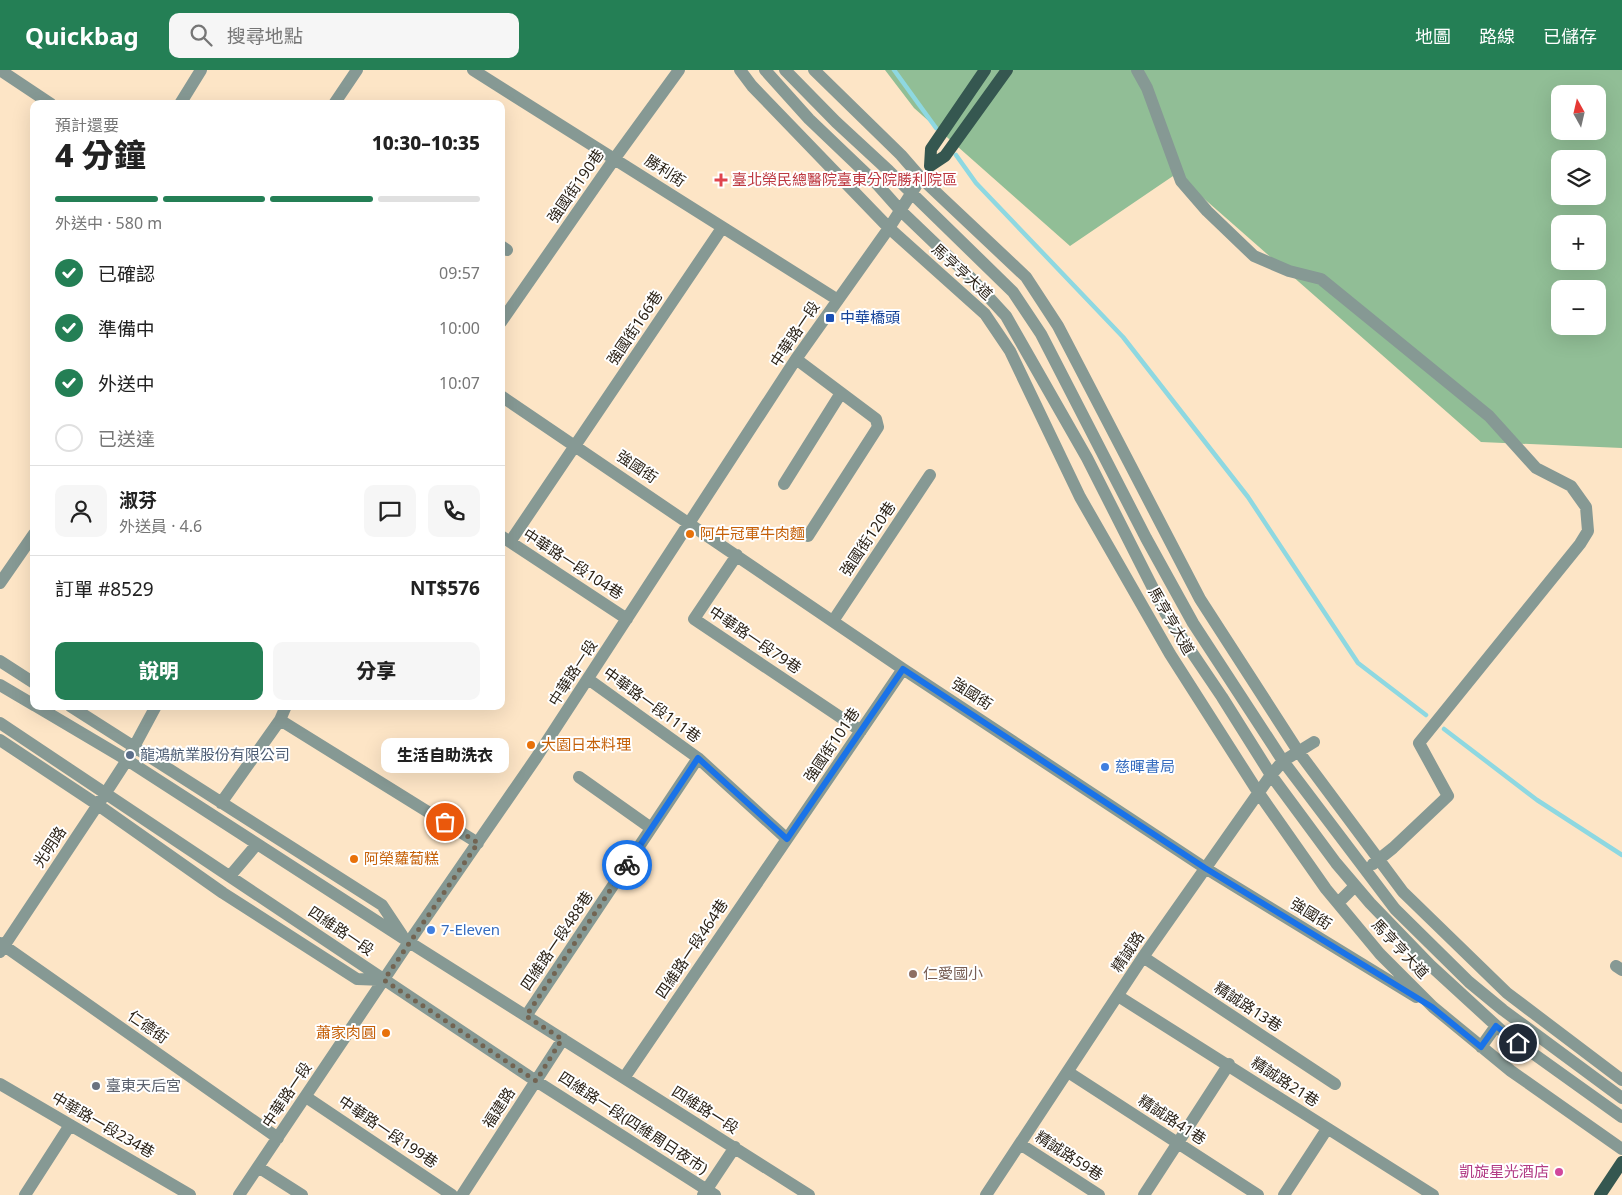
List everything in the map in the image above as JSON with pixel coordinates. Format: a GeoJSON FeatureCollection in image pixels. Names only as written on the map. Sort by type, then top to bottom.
{"type":"FeatureCollection","features":[{"type":"Feature","properties":{"kind":"main road"},"geometry":{"type":"LineString","coordinates":[[930,166],[932,149],[985,70]]}},
{"type":"Feature","properties":{"kind":"main road"},"geometry":{"type":"LineString","coordinates":[[930,166],[945,156],[1006,70]]}},
{"type":"Feature","properties":{"kind":"main road"},"geometry":{"type":"LineString","coordinates":[[1600,1195],[1622,1162]]}},
{"type":"Feature","properties":{"kind":"street"},"geometry":{"type":"LineString","coordinates":[[0,70],[45,100]]}},
{"type":"Feature","properties":{"kind":"street"},"geometry":{"type":"LineString","coordinates":[[182,100],[201,70]]}},
{"type":"Feature","properties":{"kind":"street"},"geometry":{"type":"LineString","coordinates":[[337,100],[357,70]]}},
{"type":"Feature","properties":{"kind":"street","name":"勝利街"},"geometry":{"type":"LineString","coordinates":[[474,70],[838,300]]}},
{"type":"Feature","properties":{"kind":"street","name":"強國街190巷"},"geometry":{"type":"LineString","coordinates":[[505,316],[679,70]]}},
{"type":"Feature","properties":{"kind":"street","name":"馬亨亨大道"},"geometry":{"type":"LineString","coordinates":[[740,70],[752,86],[889,228],[985,314],[1010,351],[1080,497],[1151,622],[1258,792],[1326,889],[1380,954],[1432,1007],[1511,1071],[1622,1149]]}},
{"type":"Feature","properties":{"kind":"street","name":"馬亨亨大道"},"geometry":{"type":"LineString","coordinates":[[765,70],[808,119],[876,183],[900,210],[971,278],[1006,316],[1087,458],[1166,614],[1222,697],[1270,775],[1336,863],[1370,903],[1430,965],[1496,1026],[1622,1117]]}},
{"type":"Feature","properties":{"kind":"street","name":"馬亨亨大道"},"geometry":{"type":"LineString","coordinates":[[785,70],[836,122],[1013,292],[1041,334],[1146,538],[1185,608],[1283,761],[1395,909],[1469,982],[1505,1012],[1622,1098]]}},
{"type":"Feature","properties":{"kind":"street"},"geometry":{"type":"LineString","coordinates":[[814,70],[901,155],[921,178],[1026,277],[1058,326],[1200,598],[1298,751],[1403,892],[1515,999],[1622,1080]]}},
{"type":"Feature","properties":{"kind":"street"},"geometry":{"type":"LineString","coordinates":[[1137,70],[1147,88],[1181,181],[1206,211],[1254,256],[1289,271],[1321,278],[1489,416],[1536,468],[1571,486],[1586,507],[1588,531],[1580,544],[1418,743],[1448,796],[1365,871]]}},
{"type":"Feature","properties":{"kind":"street","name":"中華路一段"},"geometry":{"type":"LineString","coordinates":[[238,1195],[306,1097],[408,942],[536,758],[796,359],[889,228],[930,166]]}},
{"type":"Feature","properties":{"kind":"street","name":"強國街166巷"},"geometry":{"type":"LineString","coordinates":[[506,539],[576,446],[722,228]]}},
{"type":"Feature","properties":{"kind":"street"},"geometry":{"type":"LineString","coordinates":[[1041,334],[1058,326]]}},
{"type":"Feature","properties":{"kind":"street"},"geometry":{"type":"LineString","coordinates":[[1010,351],[1022,344]]}},
{"type":"Feature","properties":{"kind":"street"},"geometry":{"type":"LineString","coordinates":[[796,359],[876,419],[878,428],[808,536]]}},
{"type":"Feature","properties":{"kind":"street"},"geometry":{"type":"LineString","coordinates":[[784,484],[841,393]]}},
{"type":"Feature","properties":{"kind":"street","name":"強國街"},"geometry":{"type":"LineString","coordinates":[[505,399],[903,669],[1205,868],[1432,1007]]}},
{"type":"Feature","properties":{"kind":"street","name":"強國街120巷"},"geometry":{"type":"LineString","coordinates":[[833,621],[930,474]]}},
{"type":"Feature","properties":{"kind":"street","name":"中華路一段104巷"},"geometry":{"type":"LineString","coordinates":[[506,539],[627,619]]}},
{"type":"Feature","properties":{"kind":"street"},"geometry":{"type":"LineString","coordinates":[[0,583],[30,540]]}},
{"type":"Feature","properties":{"kind":"street","name":"中華路一段79巷"},"geometry":{"type":"LineString","coordinates":[[737,555],[694,618],[861,731]]}},
{"type":"Feature","properties":{"kind":"street"},"geometry":{"type":"LineString","coordinates":[[1185,608],[1200,598]]}},
{"type":"Feature","properties":{"kind":"street"},"geometry":{"type":"LineString","coordinates":[[1151,622],[1166,614]]}},
{"type":"Feature","properties":{"kind":"street"},"geometry":{"type":"LineString","coordinates":[[0,661],[30,679]]}},
{"type":"Feature","properties":{"kind":"street","name":"強國街101巷"},"geometry":{"type":"LineString","coordinates":[[787,839],[903,669]]}},
{"type":"Feature","properties":{"kind":"street","name":"中華路一段111巷"},"geometry":{"type":"LineString","coordinates":[[588,679],[698,758],[787,839]]}},
{"type":"Feature","properties":{"kind":"street","name":"四維路一段"},"geometry":{"type":"LineString","coordinates":[[0,685],[30,703]]}},
{"type":"Feature","properties":{"kind":"street","name":"四維路一段"},"geometry":{"type":"LineString","coordinates":[[42,710],[127,760],[408,942],[735,1147],[808,1195]]}},
{"type":"Feature","properties":{"kind":"street","name":"四維路一段"},"geometry":{"type":"LineString","coordinates":[[76,710],[382,905],[408,942]]}},
{"type":"Feature","properties":{"kind":"street","name":"光明路"},"geometry":{"type":"LineString","coordinates":[[1,947],[98,805],[127,760],[154,710]]}},
{"type":"Feature","properties":{"kind":"street"},"geometry":{"type":"LineString","coordinates":[[221,803],[280,720],[284,710]]}},
{"type":"Feature","properties":{"kind":"street"},"geometry":{"type":"LineString","coordinates":[[280,720],[478,843]]}},
{"type":"Feature","properties":{"kind":"street","name":"四維路一段"},"geometry":{"type":"LineString","coordinates":[[0,723],[384,980]]}},
{"type":"Feature","properties":{"kind":"street","name":"四維路一段"},"geometry":{"type":"LineString","coordinates":[[0,740],[98,805],[223,893],[357,979],[384,980]]}},
{"type":"Feature","properties":{"kind":"street","name":"精誠路"},"geometry":{"type":"LineString","coordinates":[[986,1195],[1143,957],[1270,775],[1283,761],[1314,742]]}},
{"type":"Feature","properties":{"kind":"street","name":"四維路一段488巷"},"geometry":{"type":"LineString","coordinates":[[526,1016],[698,758]]}},
{"type":"Feature","properties":{"kind":"street"},"geometry":{"type":"LineString","coordinates":[[579,777],[651,828]]}},
{"type":"Feature","properties":{"kind":"street","name":"四維路一段464巷"},"geometry":{"type":"LineString","coordinates":[[624,1078],[787,839]]}},
{"type":"Feature","properties":{"kind":"street"},"geometry":{"type":"LineString","coordinates":[[230,876],[258,844]]}},
{"type":"Feature","properties":{"kind":"street"},"geometry":{"type":"LineString","coordinates":[[1338,903],[1355,886]]}},
{"type":"Feature","properties":{"kind":"street","name":"仁德街"},"geometry":{"type":"LineString","coordinates":[[1,947],[278,1138]]}},
{"type":"Feature","properties":{"kind":"street","name":"精誠路13巷"},"geometry":{"type":"LineString","coordinates":[[1143,957],[1335,1084]]}},
{"type":"Feature","properties":{"kind":"street","name":"四維路一段(四維周日夜市)"},"geometry":{"type":"LineString","coordinates":[[384,980],[709,1193]]}},
{"type":"Feature","properties":{"kind":"street","name":"精誠路21巷"},"geometry":{"type":"LineString","coordinates":[[1118,996],[1229,1064],[1327,1129],[1433,1195]]}},
{"type":"Feature","properties":{"kind":"street"},"geometry":{"type":"LineString","coordinates":[[1505,1012],[1515,999]]}},
{"type":"Feature","properties":{"kind":"street"},"geometry":{"type":"LineString","coordinates":[[1481,1047],[1496,1026]]}},
{"type":"Feature","properties":{"kind":"street","name":"福建路"},"geometry":{"type":"LineString","coordinates":[[462,1195],[562,1039]]}},
{"type":"Feature","properties":{"kind":"street"},"geometry":{"type":"LineString","coordinates":[[1144,1195],[1229,1064]]}},
{"type":"Feature","properties":{"kind":"street","name":"精誠路41巷"},"geometry":{"type":"LineString","coordinates":[[1068,1072],[1258,1195]]}},
{"type":"Feature","properties":{"kind":"street","name":"中華路一段234巷"},"geometry":{"type":"LineString","coordinates":[[0,1084],[190,1195]]}},
{"type":"Feature","properties":{"kind":"street","name":"中華路一段199巷"},"geometry":{"type":"LineString","coordinates":[[306,1097],[452,1195]]}},
{"type":"Feature","properties":{"kind":"street"},"geometry":{"type":"LineString","coordinates":[[26,1195],[70,1125]]}},
{"type":"Feature","properties":{"kind":"street"},"geometry":{"type":"LineString","coordinates":[[1284,1195],[1327,1129]]}},
{"type":"Feature","properties":{"kind":"street","name":"精誠路59巷"},"geometry":{"type":"LineString","coordinates":[[1020,1144],[1099,1195]]}},
{"type":"Feature","properties":{"kind":"street"},"geometry":{"type":"LineString","coordinates":[[709,1193],[735,1147]]}},
{"type":"Feature","properties":{"kind":"street"},"geometry":{"type":"LineString","coordinates":[[258,1167],[302,1195]]}},
{"type":"Feature","properties":{"kind":"green space"},"geometry":{"type":"Polygon","coordinates":[[[885,70],[1622,70],[1622,448],[1481,442],[1176,174],[1070,246],[914,108],[885,70]]]}},
{"type":"Feature","properties":{"kind":"waterway"},"geometry":{"type":"LineString","coordinates":[[894,70],[936,128]]}},
{"type":"Feature","properties":{"kind":"waterway"},"geometry":{"type":"LineString","coordinates":[[956,155],[976,183],[1123,337],[1248,497],[1358,663],[1426,715]]}},
{"type":"Feature","properties":{"kind":"waterway"},"geometry":{"type":"LineString","coordinates":[[1444,729],[1537,800],[1622,855]]}},
{"type":"Feature","properties":{"kind":"way so far"},"geometry":{"type":"LineString","coordinates":[[445,822],[478,843],[384,980],[536,1081],[562,1039],[526,1016],[627,865]]}},
{"type":"Feature","properties":{"kind":"place","name":"臺北榮民總醫院臺東分院勝利院區"},"geometry":{"type":"Point","coordinates":[721,180]}},
{"type":"Feature","properties":{"kind":"place","name":"中華橋頭"},"geometry":{"type":"Point","coordinates":[830,318]}},
{"type":"Feature","properties":{"kind":"place","name":"阿牛冠軍牛肉麵"},"geometry":{"type":"Point","coordinates":[690,534]}},
{"type":"Feature","properties":{"kind":"place","name":"大園日本料理"},"geometry":{"type":"Point","coordinates":[531,745]}},
{"type":"Feature","properties":{"kind":"place","name":"龍鴻航業股份有限公司"},"geometry":{"type":"Point","coordinates":[130,755]}},
{"type":"Feature","properties":{"kind":"place","name":"慈暉書局"},"geometry":{"type":"Point","coordinates":[1105,767]}},
{"type":"Feature","properties":{"kind":"place","name":"生活自助洗衣"},"geometry":{"type":"Point","coordinates":[445,822]}},
{"type":"Feature","properties":{"kind":"place","name":"阿榮蘿蔔糕"},"geometry":{"type":"Point","coordinates":[354,859]}},
{"type":"Feature","properties":{"kind":"place","name":"7-Eleven"},"geometry":{"type":"Point","coordinates":[431,930]}},
{"type":"Feature","properties":{"kind":"place","name":"仁愛國小"},"geometry":{"type":"Point","coordinates":[913,974]}},
{"type":"Feature","properties":{"kind":"place","name":"蕭家肉圓"},"geometry":{"type":"Point","coordinates":[386,1033]}},
{"type":"Feature","properties":{"kind":"place","name":"臺東天后宮"},"geometry":{"type":"Point","coordinates":[96,1086]}},
{"type":"Feature","properties":{"kind":"place","name":"凱旋星光酒店"},"geometry":{"type":"Point","coordinates":[1559,1172]}},
{"type":"Feature","properties":{"kind":"route"},"geometry":{"type":"LineString","coordinates":[[627,865],[698,758],[787,839],[903,669],[1205,868],[1432,1007],[1481,1047],[1496,1026],[1518,1043]]}}]}
